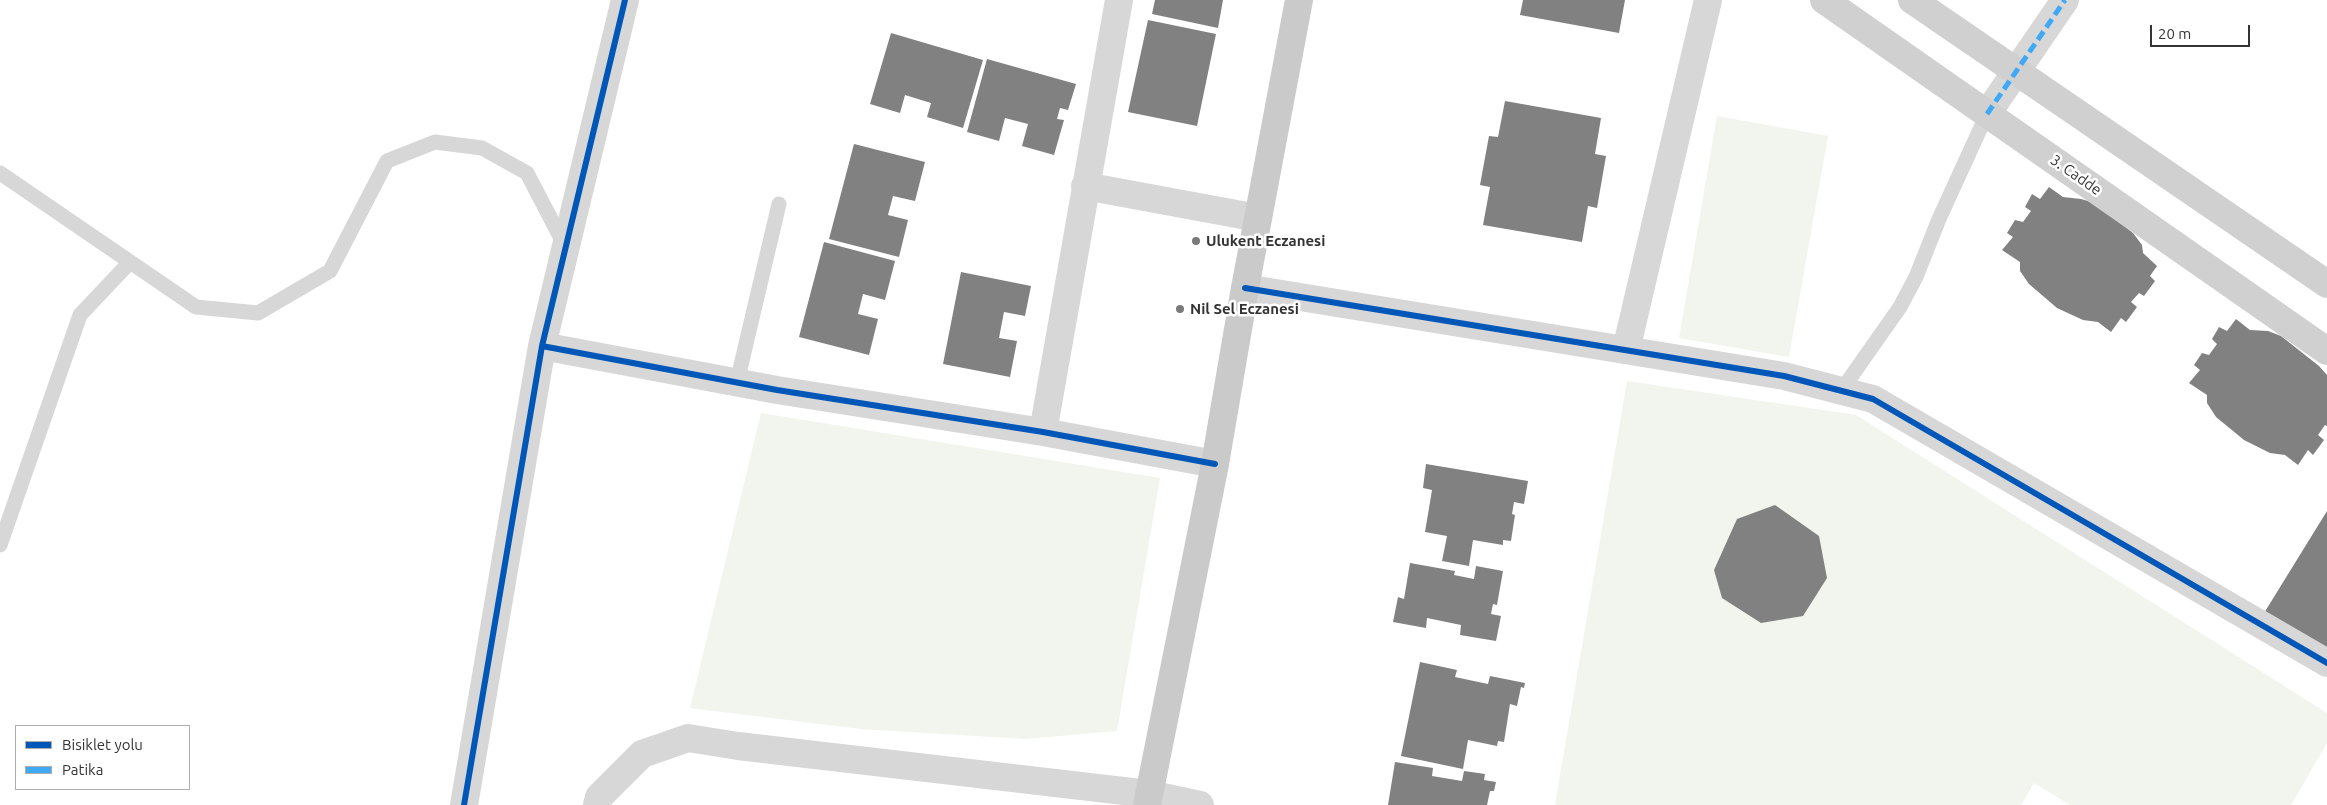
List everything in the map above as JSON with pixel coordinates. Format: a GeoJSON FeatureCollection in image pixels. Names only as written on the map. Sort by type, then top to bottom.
{"type":"FeatureCollection","features":[{"type":"Feature","properties":{"kind":"main road"},"geometry":{"type":"LineString","coordinates":[[1148,800],[1215,464],[1245,288],[1299,0]]}},
{"type":"Feature","properties":{"kind":"street"},"geometry":{"type":"LineString","coordinates":[[464,805],[542,346],[625,0]]}},
{"type":"Feature","properties":{"kind":"street"},"geometry":{"type":"LineString","coordinates":[[1043,432],[1119,0]]}},
{"type":"Feature","properties":{"kind":"street"},"geometry":{"type":"LineString","coordinates":[[1626,350],[1708,0]]}},
{"type":"Feature","properties":{"kind":"street","name":"3. Cadde"},"geometry":{"type":"LineString","coordinates":[[1824,0],[2327,350]]}},
{"type":"Feature","properties":{"kind":"street"},"geometry":{"type":"LineString","coordinates":[[1912,0],[2017,70],[2327,284]]}},
{"type":"Feature","properties":{"kind":"street"},"geometry":{"type":"LineString","coordinates":[[1988,114],[2065,0]]}},
{"type":"Feature","properties":{"kind":"street"},"geometry":{"type":"LineString","coordinates":[[1085,186],[1258,218]]}},
{"type":"Feature","properties":{"kind":"street"},"geometry":{"type":"LineString","coordinates":[[1245,288],[1784,376],[1873,399],[2327,663]]}},
{"type":"Feature","properties":{"kind":"street"},"geometry":{"type":"LineString","coordinates":[[542,346],[737,382],[1043,432],[1215,464]]}},
{"type":"Feature","properties":{"kind":"street"},"geometry":{"type":"LineString","coordinates":[[597,805],[599,797],[642,754],[688,738],[1148,800],[1200,805]]}},
{"type":"Feature","properties":{"kind":"lane"},"geometry":{"type":"LineString","coordinates":[[1841,390],[1900,307],[1916,277],[1939,219],[1988,114]]}},
{"type":"Feature","properties":{"kind":"lane"},"geometry":{"type":"LineString","coordinates":[[0,173],[196,307],[258,314],[330,271],[387,161],[435,142],[482,148],[527,173],[566,247]]}},
{"type":"Feature","properties":{"kind":"lane"},"geometry":{"type":"LineString","coordinates":[[737,382],[779,204]]}},
{"type":"Feature","properties":{"kind":"lane"},"geometry":{"type":"LineString","coordinates":[[0,545],[80,314],[130,262]]}},
{"type":"Feature","properties":{"kind":"shaded area"},"geometry":{"type":"Polygon","coordinates":[[[1717,116],[1828,136],[1789,357],[1679,338],[1717,116]]]}},
{"type":"Feature","properties":{"kind":"shaded area"},"geometry":{"type":"Polygon","coordinates":[[[1627,381],[1856,415],[2327,713],[2327,743],[2291,805],[2070,805],[2034,783],[2021,805],[1555,805],[1627,381]]]}},
{"type":"Feature","properties":{"kind":"shaded area"},"geometry":{"type":"Polygon","coordinates":[[[761,413],[1160,478],[1117,731],[1025,739],[861,729],[690,708],[761,413]]]}},
{"type":"Feature","properties":{"kind":"building"},"geometry":{"type":"Polygon","coordinates":[[[1155,0],[1223,0],[1218,28],[1152,14],[1155,0]]]}},
{"type":"Feature","properties":{"kind":"building"},"geometry":{"type":"Polygon","coordinates":[[[1523,0],[1625,0],[1619,33],[1520,15],[1523,0]]]}},
{"type":"Feature","properties":{"kind":"building"},"geometry":{"type":"Polygon","coordinates":[[[1148,20],[1216,34],[1197,126],[1128,112],[1148,20]]]}},
{"type":"Feature","properties":{"kind":"building"},"geometry":{"type":"Polygon","coordinates":[[[891,33],[983,60],[963,128],[927,117],[931,103],[905,95],[900,113],[870,104],[891,33]]]}},
{"type":"Feature","properties":{"kind":"building"},"geometry":{"type":"Polygon","coordinates":[[[987,59],[1076,84],[1068,110],[1060,108],[1057,119],[1064,120],[1054,155],[1022,146],[1028,124],[1005,118],[999,141],[967,132],[987,59]]]}},
{"type":"Feature","properties":{"kind":"building"},"geometry":{"type":"Polygon","coordinates":[[[1505,101],[1601,118],[1595,154],[1606,156],[1597,208],[1588,206],[1582,242],[1483,225],[1490,187],[1480,185],[1489,136],[1498,137],[1505,101]]]}},
{"type":"Feature","properties":{"kind":"building"},"geometry":{"type":"Polygon","coordinates":[[[854,144],[925,162],[915,201],[893,196],[888,215],[908,220],[899,257],[829,239],[854,144]]]}},
{"type":"Feature","properties":{"kind":"building"},"geometry":{"type":"Polygon","coordinates":[[[2049,187],[2063,197],[2095,203],[2133,233],[2142,245],[2143,253],[2157,266],[2150,276],[2155,281],[2144,296],[2139,293],[2131,302],[2137,307],[2126,322],[2121,318],[2111,332],[2098,322],[2083,320],[2057,308],[2029,284],[2020,271],[2020,262],[2002,250],[2013,237],[2007,233],[2015,220],[2023,222],[2031,211],[2025,207],[2032,194],[2040,199],[2049,187]]]}},
{"type":"Feature","properties":{"kind":"building"},"geometry":{"type":"Polygon","coordinates":[[[824,242],[895,261],[885,300],[863,294],[858,314],[878,319],[869,355],[799,337],[824,242]]]}},
{"type":"Feature","properties":{"kind":"building"},"geometry":{"type":"Polygon","coordinates":[[[961,272],[1031,286],[1025,316],[1004,312],[999,338],[1017,341],[1010,377],[943,364],[961,272]]]}},
{"type":"Feature","properties":{"kind":"building"},"geometry":{"type":"Polygon","coordinates":[[[2236,319],[2250,330],[2268,331],[2281,336],[2319,366],[2327,375],[2327,426],[2325,425],[2318,435],[2324,440],[2313,455],[2308,450],[2298,465],[2285,455],[2270,453],[2244,440],[2216,417],[2207,403],[2207,395],[2189,383],[2200,370],[2194,365],[2202,353],[2209,355],[2217,344],[2212,339],[2219,327],[2227,331],[2236,319]]]}},
{"type":"Feature","properties":{"kind":"building"},"geometry":{"type":"Polygon","coordinates":[[[1426,464],[1528,481],[1524,504],[1514,502],[1512,514],[1515,515],[1511,541],[1503,540],[1503,545],[1473,540],[1469,566],[1442,561],[1447,536],[1425,532],[1432,490],[1423,488],[1426,464]]]}},
{"type":"Feature","properties":{"kind":"building"},"geometry":{"type":"Polygon","coordinates":[[[1775,505],[1819,536],[1827,578],[1803,616],[1761,623],[1722,598],[1714,570],[1737,519],[1775,505]]]}},
{"type":"Feature","properties":{"kind":"building"},"geometry":{"type":"Polygon","coordinates":[[[2327,511],[2327,659],[2261,618],[2327,511]]]}},
{"type":"Feature","properties":{"kind":"building"},"geometry":{"type":"Polygon","coordinates":[[[1410,563],[1455,571],[1454,575],[1474,579],[1476,566],[1503,571],[1497,605],[1493,604],[1491,614],[1501,616],[1496,641],[1460,635],[1461,625],[1427,618],[1426,628],[1393,622],[1398,597],[1404,599],[1410,563]]]}},
{"type":"Feature","properties":{"kind":"building"},"geometry":{"type":"Polygon","coordinates":[[[1420,662],[1457,670],[1455,677],[1488,684],[1490,676],[1525,683],[1524,688],[1521,687],[1517,706],[1510,704],[1504,742],[1498,741],[1497,746],[1468,740],[1463,769],[1401,756],[1420,662]]]}},
{"type":"Feature","properties":{"kind":"building"},"geometry":{"type":"Polygon","coordinates":[[[1395,762],[1433,768],[1432,776],[1462,781],[1464,771],[1485,774],[1484,780],[1496,782],[1494,791],[1490,791],[1487,805],[1388,805],[1395,762]]]}},
{"type":"Feature","properties":{"kind":"marked path"},"geometry":{"type":"LineString","coordinates":[[1987,114],[2065,0]]}},
{"type":"Feature","properties":{"kind":"cycle path"},"geometry":{"type":"LineString","coordinates":[[464,805],[542,346],[625,0]]}},
{"type":"Feature","properties":{"kind":"cycle path"},"geometry":{"type":"LineString","coordinates":[[1245,288],[1784,376],[1873,399],[2327,663]]}},
{"type":"Feature","properties":{"kind":"cycle path"},"geometry":{"type":"LineString","coordinates":[[542,346],[777,390],[1043,432],[1215,464]]}},
{"type":"Feature","properties":{"kind":"place","name":"Ulukent Eczanesi"},"geometry":{"type":"Point","coordinates":[1196,241]}},
{"type":"Feature","properties":{"kind":"place","name":"Nil Sel Eczanesi"},"geometry":{"type":"Point","coordinates":[1180,309]}}]}
